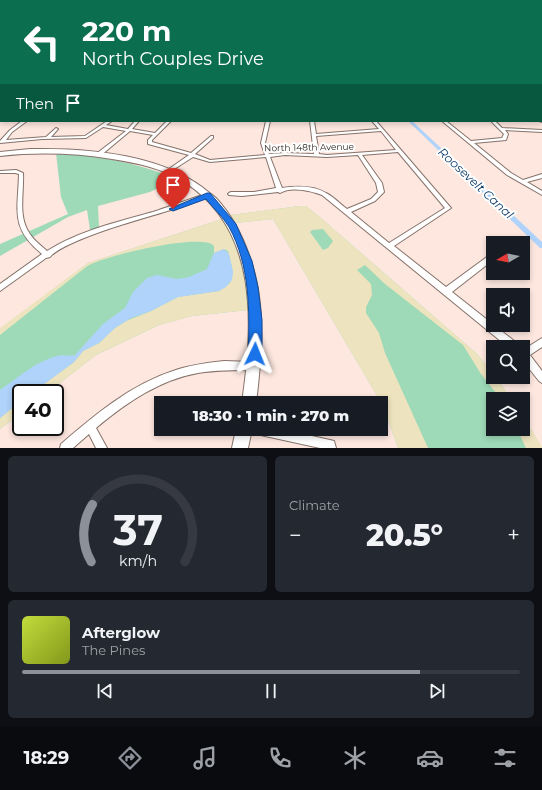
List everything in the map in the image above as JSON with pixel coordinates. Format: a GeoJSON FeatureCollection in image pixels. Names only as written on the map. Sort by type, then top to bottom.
{"type":"FeatureCollection","features":[{"type":"Feature","properties":{"kind":"street"},"geometry":{"type":"LineString","coordinates":[[1,142],[11,131],[24,122]]}},
{"type":"Feature","properties":{"kind":"street"},"geometry":{"type":"LineString","coordinates":[[1,142],[48,137],[87,137],[109,122]]}},
{"type":"Feature","properties":{"kind":"street"},"geometry":{"type":"LineString","coordinates":[[129,130],[136,122]]}},
{"type":"Feature","properties":{"kind":"street"},"geometry":{"type":"LineString","coordinates":[[98,155],[141,122]]}},
{"type":"Feature","properties":{"kind":"street"},"geometry":{"type":"LineString","coordinates":[[103,126],[156,134],[168,122]]}},
{"type":"Feature","properties":{"kind":"street"},"geometry":{"type":"LineString","coordinates":[[268,122],[263,141],[280,191]]}},
{"type":"Feature","properties":{"kind":"street"},"geometry":{"type":"LineString","coordinates":[[312,122],[317,156]]}},
{"type":"Feature","properties":{"kind":"street"},"geometry":{"type":"LineString","coordinates":[[375,122],[448,208],[389,246]]}},
{"type":"Feature","properties":{"kind":"street"},"geometry":{"type":"LineString","coordinates":[[445,122],[509,174],[542,193]]}},
{"type":"Feature","properties":{"kind":"street"},"geometry":{"type":"LineString","coordinates":[[470,142],[504,139],[506,134],[494,122]]}},
{"type":"Feature","properties":{"kind":"street"},"geometry":{"type":"LineString","coordinates":[[48,137],[56,129]]}},
{"type":"Feature","properties":{"kind":"street"},"geometry":{"type":"LineString","coordinates":[[502,129],[542,131]]}},
{"type":"Feature","properties":{"kind":"street"},"geometry":{"type":"LineString","coordinates":[[314,136],[382,130]]}},
{"type":"Feature","properties":{"kind":"street","name":"North 148th Avenue"},"geometry":{"type":"LineString","coordinates":[[156,134],[150,140],[150,144],[192,154],[210,161],[284,154],[317,156],[399,150]]}},
{"type":"Feature","properties":{"kind":"street"},"geometry":{"type":"LineString","coordinates":[[168,172],[212,137]]}},
{"type":"Feature","properties":{"kind":"street"},"geometry":{"type":"LineString","coordinates":[[0,154],[62,150],[144,164],[168,172],[187,181],[207,195],[233,226],[247,261],[254,303],[254,366],[250,396]]}},
{"type":"Feature","properties":{"kind":"street"},"geometry":{"type":"LineString","coordinates":[[348,211],[373,200],[381,192],[379,183],[359,154]]}},
{"type":"Feature","properties":{"kind":"street"},"geometry":{"type":"LineString","coordinates":[[0,172],[17,171],[21,173],[19,209],[21,224],[30,240],[48,255]]}},
{"type":"Feature","properties":{"kind":"street"},"geometry":{"type":"LineString","coordinates":[[522,182],[542,176]]}},
{"type":"Feature","properties":{"kind":"street"},"geometry":{"type":"LineString","coordinates":[[231,194],[245,196],[304,188],[314,189],[324,194],[348,211],[389,246],[506,340]]}},
{"type":"Feature","properties":{"kind":"street"},"geometry":{"type":"LineString","coordinates":[[0,288],[69,241],[92,232],[159,213],[207,195]]}},
{"type":"Feature","properties":{"kind":"street"},"geometry":{"type":"LineString","coordinates":[[447,291],[486,261]]}},
{"type":"Feature","properties":{"kind":"street"},"geometry":{"type":"LineString","coordinates":[[530,350],[542,342]]}},
{"type":"Feature","properties":{"kind":"street"},"geometry":{"type":"LineString","coordinates":[[530,363],[542,378]]}},
{"type":"Feature","properties":{"kind":"street"},"geometry":{"type":"LineString","coordinates":[[65,448],[90,426],[133,394],[172,375],[210,366],[233,364],[254,366]]}},
{"type":"Feature","properties":{"kind":"street"},"geometry":{"type":"LineString","coordinates":[[90,426],[102,448]]}},
{"type":"Feature","properties":{"kind":"street"},"geometry":{"type":"LineString","coordinates":[[240,448],[243,436]]}},
{"type":"Feature","properties":{"kind":"street"},"geometry":{"type":"LineString","coordinates":[[285,436],[330,447]]}},
{"type":"Feature","properties":{"kind":"green space"},"geometry":{"type":"Polygon","coordinates":[[[56,153],[102,158],[132,164],[177,179],[150,192],[98,206],[99,227],[90,230],[87,210],[68,217],[0,256],[0,244],[68,214],[61,197],[56,153]]]}},
{"type":"Feature","properties":{"kind":"green space"},"geometry":{"type":"Polygon","coordinates":[[[306,206],[476,353],[486,365],[486,384],[501,384],[506,392],[486,392],[486,436],[530,436],[530,428],[542,448],[398,448],[388,420],[388,396],[377,396],[273,219],[236,223],[231,215],[306,206]]]}},
{"type":"Feature","properties":{"kind":"green space"},"geometry":{"type":"Polygon","coordinates":[[[222,219],[233,241],[241,263],[248,310],[192,316],[159,325],[96,355],[59,384],[12,384],[12,420],[0,429],[0,329],[88,263],[222,219]]]}},
{"type":"Feature","properties":{"kind":"sand"},"geometry":{"type":"Polygon","coordinates":[[[306,206],[476,353],[486,365],[486,380],[463,345],[385,284],[365,265],[357,270],[371,284],[372,295],[366,307],[366,313],[379,333],[385,353],[428,448],[398,448],[388,420],[388,396],[377,396],[273,219],[236,223],[231,215],[306,206]],[[323,229],[312,230],[310,232],[323,250],[328,248],[333,241],[323,229]]]}},
{"type":"Feature","properties":{"kind":"sand"},"geometry":{"type":"Polygon","coordinates":[[[222,219],[233,241],[241,263],[248,310],[192,316],[159,325],[96,355],[59,384],[44,384],[74,362],[83,351],[99,343],[115,328],[126,321],[151,311],[178,297],[219,291],[230,283],[233,272],[228,251],[224,249],[214,253],[214,246],[206,242],[192,242],[152,247],[111,257],[95,262],[86,267],[0,335],[0,328],[88,263],[222,219]]]}},
{"type":"Feature","properties":{"kind":"sand"},"geometry":{"type":"Polygon","coordinates":[[[489,384],[501,384],[506,392],[495,392],[489,384]]]}},
{"type":"Feature","properties":{"kind":"sand"},"geometry":{"type":"Polygon","coordinates":[[[12,408],[12,420],[0,429],[0,418],[12,408]]]}},
{"type":"Feature","properties":{"kind":"sand"},"geometry":{"type":"Polygon","coordinates":[[[530,427],[542,448],[526,448],[520,436],[530,436],[530,427]]]}},
{"type":"Feature","properties":{"kind":"water"},"geometry":{"type":"Polygon","coordinates":[[[224,249],[229,254],[233,272],[232,280],[226,287],[219,291],[178,297],[151,311],[131,318],[115,328],[99,343],[83,351],[74,362],[44,384],[12,384],[12,408],[0,418],[0,390],[27,371],[48,359],[59,355],[75,355],[103,324],[125,308],[133,292],[147,278],[157,275],[177,279],[189,277],[207,269],[214,253],[224,249]]]}},
{"type":"Feature","properties":{"kind":"waterway","name":"Roosevelt Canal"},"geometry":{"type":"LineString","coordinates":[[411,122],[542,246]]}},
{"type":"Feature","properties":{"kind":"route"},"geometry":{"type":"LineString","coordinates":[[173,209],[207,195],[222,210],[233,226],[247,261],[250,273],[256,320],[255,354]]}}]}
